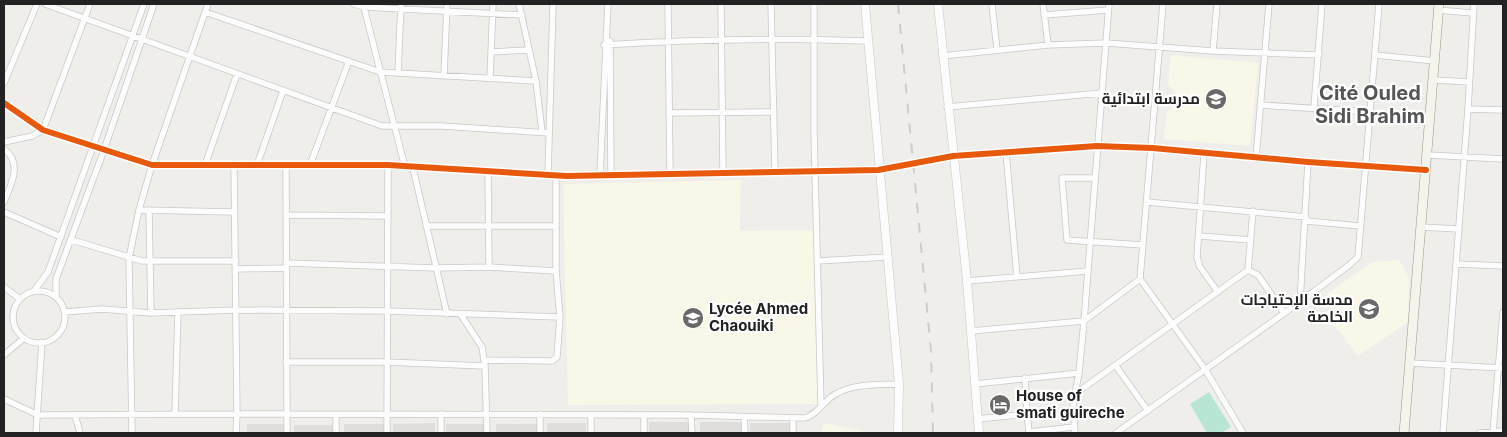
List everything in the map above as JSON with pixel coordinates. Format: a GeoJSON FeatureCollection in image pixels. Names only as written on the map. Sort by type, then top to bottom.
{"type":"FeatureCollection","features":[{"type":"Feature","properties":{"kind":"main road"},"geometry":{"type":"LineString","coordinates":[[1404,433],[1439,7]]}},
{"type":"Feature","properties":{"kind":"street"},"geometry":{"type":"LineString","coordinates":[[4,83],[37,4]]}},
{"type":"Feature","properties":{"kind":"street"},"geometry":{"type":"LineString","coordinates":[[45,4],[382,126],[442,126],[549,133]]}},
{"type":"Feature","properties":{"kind":"street"},"geometry":{"type":"LineString","coordinates":[[4,142],[32,136],[43,130],[90,4]]}},
{"type":"Feature","properties":{"kind":"street"},"geometry":{"type":"LineString","coordinates":[[144,4],[48,272],[34,291],[20,300],[13,315],[18,332],[24,338],[33,342],[50,340],[62,329],[65,312],[56,297],[56,279],[72,240],[154,4]]}},
{"type":"Feature","properties":{"kind":"street"},"geometry":{"type":"LineString","coordinates":[[132,433],[128,258],[152,166],[208,4]]}},
{"type":"Feature","properties":{"kind":"street"},"geometry":{"type":"LineString","coordinates":[[354,4],[522,15]]}},
{"type":"Feature","properties":{"kind":"street"},"geometry":{"type":"LineString","coordinates":[[444,76],[448,4]]}},
{"type":"Feature","properties":{"kind":"street"},"geometry":{"type":"LineString","coordinates":[[490,78],[493,4]]}},
{"type":"Feature","properties":{"kind":"street"},"geometry":{"type":"LineString","coordinates":[[519,4],[536,81],[542,132]]}},
{"type":"Feature","properties":{"kind":"street"},"geometry":{"type":"LineString","coordinates":[[548,175],[553,4]]}},
{"type":"Feature","properties":{"kind":"street"},"geometry":{"type":"LineString","coordinates":[[608,4],[607,45],[611,114],[611,175]]}},
{"type":"Feature","properties":{"kind":"street"},"geometry":{"type":"LineString","coordinates":[[668,4],[670,174]]}},
{"type":"Feature","properties":{"kind":"street"},"geometry":{"type":"LineString","coordinates":[[722,4],[723,173]]}},
{"type":"Feature","properties":{"kind":"street"},"geometry":{"type":"LineString","coordinates":[[771,4],[775,172]]}},
{"type":"Feature","properties":{"kind":"street"},"geometry":{"type":"LineString","coordinates":[[814,4],[815,171],[821,406]]}},
{"type":"Feature","properties":{"kind":"street"},"geometry":{"type":"LineString","coordinates":[[865,4],[878,170],[899,384],[898,433]]}},
{"type":"Feature","properties":{"kind":"street"},"geometry":{"type":"LineString","coordinates":[[938,4],[967,281],[979,433]]}},
{"type":"Feature","properties":{"kind":"street"},"geometry":{"type":"LineString","coordinates":[[992,4],[997,50]]}},
{"type":"Feature","properties":{"kind":"street"},"geometry":{"type":"LineString","coordinates":[[1043,4],[1048,45]]}},
{"type":"Feature","properties":{"kind":"street"},"geometry":{"type":"LineString","coordinates":[[1163,4],[1148,202],[1140,279],[1205,369],[1243,433]]}},
{"type":"Feature","properties":{"kind":"street"},"geometry":{"type":"LineString","coordinates":[[1213,51],[1217,4]]}},
{"type":"Feature","properties":{"kind":"street"},"geometry":{"type":"LineString","coordinates":[[1256,158],[1269,4]]}},
{"type":"Feature","properties":{"kind":"street"},"geometry":{"type":"LineString","coordinates":[[1314,108],[1322,4]]}},
{"type":"Feature","properties":{"kind":"street"},"geometry":{"type":"LineString","coordinates":[[1116,433],[1355,261],[1359,252],[1379,4]]}},
{"type":"Feature","properties":{"kind":"street"},"geometry":{"type":"LineString","coordinates":[[1443,433],[1468,109],[1474,4]]}},
{"type":"Feature","properties":{"kind":"street"},"geometry":{"type":"LineString","coordinates":[[363,5],[405,167]]}},
{"type":"Feature","properties":{"kind":"street"},"geometry":{"type":"LineString","coordinates":[[398,73],[401,6]]}},
{"type":"Feature","properties":{"kind":"street"},"geometry":{"type":"LineString","coordinates":[[1025,378],[1029,433],[1075,430],[1075,394],[1084,321],[1108,7],[1044,15]]}},
{"type":"Feature","properties":{"kind":"street"},"geometry":{"type":"LineString","coordinates":[[1439,7],[1472,13]]}},
{"type":"Feature","properties":{"kind":"street"},"geometry":{"type":"LineString","coordinates":[[205,12],[380,72],[536,81]]}},
{"type":"Feature","properties":{"kind":"street"},"geometry":{"type":"LineString","coordinates":[[607,45],[669,40],[815,39],[867,42]]}},
{"type":"Feature","properties":{"kind":"street"},"geometry":{"type":"LineString","coordinates":[[942,56],[1048,45],[1106,43],[1213,51],[1319,55]]}},
{"type":"Feature","properties":{"kind":"street"},"geometry":{"type":"LineString","coordinates":[[600,175],[607,45]]}},
{"type":"Feature","properties":{"kind":"street"},"geometry":{"type":"LineString","coordinates":[[491,52],[529,50]]}},
{"type":"Feature","properties":{"kind":"street"},"geometry":{"type":"LineString","coordinates":[[1375,56],[1435,61]]}},
{"type":"Feature","properties":{"kind":"street"},"geometry":{"type":"LineString","coordinates":[[310,165],[349,61]]}},
{"type":"Feature","properties":{"kind":"street"},"geometry":{"type":"LineString","coordinates":[[205,165],[237,74]]}},
{"type":"Feature","properties":{"kind":"street"},"geometry":{"type":"LineString","coordinates":[[1434,80],[1469,82]]}},
{"type":"Feature","properties":{"kind":"street"},"geometry":{"type":"LineString","coordinates":[[257,165],[283,91]]}},
{"type":"Feature","properties":{"kind":"street"},"geometry":{"type":"LineString","coordinates":[[948,107],[1102,93]]}},
{"type":"Feature","properties":{"kind":"street"},"geometry":{"type":"LineString","coordinates":[[4,103],[43,130],[152,166],[234,164],[388,165],[548,175],[878,170],[953,156],[1097,146],[1152,148],[1204,154],[1426,170]]}},
{"type":"Feature","properties":{"kind":"street"},"geometry":{"type":"LineString","coordinates":[[1260,105],[1371,112]]}},
{"type":"Feature","properties":{"kind":"street"},"geometry":{"type":"LineString","coordinates":[[1468,109],[1503,110]]}},
{"type":"Feature","properties":{"kind":"street"},"geometry":{"type":"LineString","coordinates":[[669,113],[774,112]]}},
{"type":"Feature","properties":{"kind":"street"},"geometry":{"type":"LineString","coordinates":[[602,114],[611,114]]}},
{"type":"Feature","properties":{"kind":"street"},"geometry":{"type":"LineString","coordinates":[[4,149],[11,156],[14,176],[4,202]]}},
{"type":"Feature","properties":{"kind":"street"},"geometry":{"type":"LineString","coordinates":[[1006,152],[1018,277]]}},
{"type":"Feature","properties":{"kind":"street"},"geometry":{"type":"LineString","coordinates":[[1204,154],[1202,207],[1197,257],[1200,267],[1218,292]]}},
{"type":"Feature","properties":{"kind":"street"},"geometry":{"type":"LineString","coordinates":[[1428,155],[1503,159]]}},
{"type":"Feature","properties":{"kind":"street"},"geometry":{"type":"LineString","coordinates":[[1300,302],[1308,162]]}},
{"type":"Feature","properties":{"kind":"street"},"geometry":{"type":"LineString","coordinates":[[234,164],[236,433]]}},
{"type":"Feature","properties":{"kind":"street"},"geometry":{"type":"LineString","coordinates":[[286,165],[287,433]]}},
{"type":"Feature","properties":{"kind":"street"},"geometry":{"type":"LineString","coordinates":[[387,433],[385,362],[388,165]]}},
{"type":"Feature","properties":{"kind":"street"},"geometry":{"type":"LineString","coordinates":[[413,168],[447,314]]}},
{"type":"Feature","properties":{"kind":"street"},"geometry":{"type":"LineString","coordinates":[[488,172],[489,267]]}},
{"type":"Feature","properties":{"kind":"street"},"geometry":{"type":"LineString","coordinates":[[286,362],[485,363],[554,360],[557,357],[560,317],[556,271],[556,175]]}},
{"type":"Feature","properties":{"kind":"street"},"geometry":{"type":"LineString","coordinates":[[1095,178],[1062,178],[1067,240],[1090,240],[1143,245]]}},
{"type":"Feature","properties":{"kind":"street"},"geometry":{"type":"LineString","coordinates":[[1148,202],[1253,211],[1360,226]]}},
{"type":"Feature","properties":{"kind":"street"},"geometry":{"type":"LineString","coordinates":[[139,210],[234,212]]}},
{"type":"Feature","properties":{"kind":"street"},"geometry":{"type":"LineString","coordinates":[[149,210],[151,313]]}},
{"type":"Feature","properties":{"kind":"street"},"geometry":{"type":"LineString","coordinates":[[1075,394],[1248,270],[1253,211]]}},
{"type":"Feature","properties":{"kind":"street"},"geometry":{"type":"LineString","coordinates":[[4,212],[61,237]]}},
{"type":"Feature","properties":{"kind":"street"},"geometry":{"type":"LineString","coordinates":[[286,215],[388,216]]}},
{"type":"Feature","properties":{"kind":"street"},"geometry":{"type":"LineString","coordinates":[[426,226],[556,226]]}},
{"type":"Feature","properties":{"kind":"street"},"geometry":{"type":"LineString","coordinates":[[1420,227],[1459,228]]}},
{"type":"Feature","properties":{"kind":"street"},"geometry":{"type":"LineString","coordinates":[[1200,236],[1251,240]]}},
{"type":"Feature","properties":{"kind":"street"},"geometry":{"type":"LineString","coordinates":[[72,240],[128,258],[149,262],[236,261]]}},
{"type":"Feature","properties":{"kind":"street"},"geometry":{"type":"LineString","coordinates":[[817,261],[887,257]]}},
{"type":"Feature","properties":{"kind":"street"},"geometry":{"type":"LineString","coordinates":[[236,269],[286,265],[387,264],[435,268],[489,267],[556,271]]}},
{"type":"Feature","properties":{"kind":"street"},"geometry":{"type":"LineString","coordinates":[[1456,264],[1503,266]]}},
{"type":"Feature","properties":{"kind":"street"},"geometry":{"type":"LineString","coordinates":[[1248,270],[1258,274],[1284,313]]}},
{"type":"Feature","properties":{"kind":"street"},"geometry":{"type":"LineString","coordinates":[[967,281],[1088,271]]}},
{"type":"Feature","properties":{"kind":"street"},"geometry":{"type":"LineString","coordinates":[[971,331],[1084,321],[1140,279]]}},
{"type":"Feature","properties":{"kind":"street"},"geometry":{"type":"LineString","coordinates":[[4,287],[7,293],[20,300]]}},
{"type":"Feature","properties":{"kind":"street"},"geometry":{"type":"LineString","coordinates":[[34,291],[42,291],[56,297]]}},
{"type":"Feature","properties":{"kind":"street"},"geometry":{"type":"LineString","coordinates":[[65,312],[102,309],[151,313],[236,310],[560,317]]}},
{"type":"Feature","properties":{"kind":"street"},"geometry":{"type":"LineString","coordinates":[[175,414],[178,312]]}},
{"type":"Feature","properties":{"kind":"street"},"geometry":{"type":"LineString","coordinates":[[1489,433],[1501,368],[1503,312]]}},
{"type":"Feature","properties":{"kind":"street"},"geometry":{"type":"LineString","coordinates":[[461,315],[479,340],[485,363],[487,433]]}},
{"type":"Feature","properties":{"kind":"street"},"geometry":{"type":"LineString","coordinates":[[4,355],[24,338]]}},
{"type":"Feature","properties":{"kind":"street"},"geometry":{"type":"LineString","coordinates":[[36,433],[42,342]]}},
{"type":"Feature","properties":{"kind":"street"},"geometry":{"type":"LineString","coordinates":[[1410,363],[1501,368]]}},
{"type":"Feature","properties":{"kind":"street"},"geometry":{"type":"LineString","coordinates":[[1116,366],[1148,411]]}},
{"type":"Feature","properties":{"kind":"street"},"geometry":{"type":"LineString","coordinates":[[975,384],[1079,373]]}},
{"type":"Feature","properties":{"kind":"street"},"geometry":{"type":"LineString","coordinates":[[4,399],[38,415],[540,414],[793,418],[808,417],[846,390],[868,385],[899,384]]}},
{"type":"Feature","properties":{"kind":"street"},"geometry":{"type":"LineString","coordinates":[[336,414],[336,433]]}},
{"type":"Feature","properties":{"kind":"street"},"geometry":{"type":"LineString","coordinates":[[441,414],[441,433]]}},
{"type":"Feature","properties":{"kind":"street"},"geometry":{"type":"LineString","coordinates":[[540,414],[540,433]]}},
{"type":"Feature","properties":{"kind":"street"},"geometry":{"type":"LineString","coordinates":[[977,419],[1027,414]]}},
{"type":"Feature","properties":{"kind":"street"},"geometry":{"type":"LineString","coordinates":[[75,415],[80,433]]}},
{"type":"Feature","properties":{"kind":"street"},"geometry":{"type":"LineString","coordinates":[[591,415],[591,433]]}},
{"type":"Feature","properties":{"kind":"street"},"geometry":{"type":"LineString","coordinates":[[644,415],[644,433]]}},
{"type":"Feature","properties":{"kind":"street"},"geometry":{"type":"LineString","coordinates":[[691,415],[692,433]]}},
{"type":"Feature","properties":{"kind":"street"},"geometry":{"type":"LineString","coordinates":[[744,417],[745,433]]}},
{"type":"Feature","properties":{"kind":"street"},"geometry":{"type":"LineString","coordinates":[[793,418],[793,433]]}},
{"type":"Feature","properties":{"kind":"street"},"geometry":{"type":"LineString","coordinates":[[1479,433],[1503,431]]}},
{"type":"Feature","properties":{"kind":"shaded area","name":"مدرسة ابتدائية"},"geometry":{"type":"Polygon","coordinates":[[[1171,55],[1258,63],[1250,146],[1164,139],[1167,111],[1176,103],[1177,95],[1168,84],[1171,55]]]}},
{"type":"Feature","properties":{"kind":"shaded area","name":"Lycée Ahmed Chaouiki"},"geometry":{"type":"Polygon","coordinates":[[[741,180],[740,231],[818,230],[822,404],[568,405],[563,184],[741,180]]]}},
{"type":"Feature","properties":{"kind":"shaded area","name":"مدسة الإحتياجات الخاصة"},"geometry":{"type":"Polygon","coordinates":[[[1399,260],[1409,277],[1408,322],[1358,356],[1325,314],[1334,305],[1327,294],[1372,262],[1399,260]]]}},
{"type":"Feature","properties":{"kind":"shaded area"},"geometry":{"type":"Polygon","coordinates":[[[649,422],[690,422],[690,433],[649,433],[649,422]]]}},
{"type":"Feature","properties":{"kind":"shaded area"},"geometry":{"type":"Polygon","coordinates":[[[700,422],[741,422],[741,433],[700,433],[700,422]]]}},
{"type":"Feature","properties":{"kind":"shaded area"},"geometry":{"type":"Polygon","coordinates":[[[435,423],[435,433],[393,433],[393,424],[435,423]]]}},
{"type":"Feature","properties":{"kind":"shaded area"},"geometry":{"type":"Polygon","coordinates":[[[547,423],[586,423],[586,433],[547,433],[547,423]]]}},
{"type":"Feature","properties":{"kind":"shaded area"},"geometry":{"type":"Polygon","coordinates":[[[750,423],[791,423],[791,433],[750,433],[750,423]]]}},
{"type":"Feature","properties":{"kind":"shaded area"},"geometry":{"type":"Polygon","coordinates":[[[824,423],[872,433],[821,433],[824,423]]]}},
{"type":"Feature","properties":{"kind":"shaded area"},"geometry":{"type":"Polygon","coordinates":[[[247,424],[284,424],[284,433],[247,433],[247,424]]]}},
{"type":"Feature","properties":{"kind":"shaded area"},"geometry":{"type":"Polygon","coordinates":[[[344,424],[384,424],[384,433],[344,433],[344,424]]]}},
{"type":"Feature","properties":{"kind":"shaded area"},"geometry":{"type":"Polygon","coordinates":[[[446,424],[485,424],[485,433],[446,433],[446,424]]]}},
{"type":"Feature","properties":{"kind":"shaded area"},"geometry":{"type":"Polygon","coordinates":[[[496,424],[537,424],[537,433],[496,433],[496,424]]]}},
{"type":"Feature","properties":{"kind":"shaded area"},"geometry":{"type":"Polygon","coordinates":[[[294,425],[333,425],[333,433],[294,433],[294,425]]]}},
{"type":"Feature","properties":{"kind":"green space"},"geometry":{"type":"Polygon","coordinates":[[[1209,392],[1231,427],[1221,433],[1207,433],[1190,404],[1209,392]]]}},
{"type":"Feature","properties":{"kind":"railway"},"geometry":{"type":"LineString","coordinates":[[898,4],[931,351],[933,433]]}},
{"type":"Feature","properties":{"kind":"cycle path"},"geometry":{"type":"LineString","coordinates":[[4,103],[43,130],[152,165],[388,165],[566,176],[878,170],[953,156],[1097,146],[1152,148],[1426,170]]}},
{"type":"Feature","properties":{"kind":"place","name":"مدرسة ابتدائية"},"geometry":{"type":"Point","coordinates":[1216,99]}},
{"type":"Feature","properties":{"kind":"place","name":"مدسة الإحتياجات الخاصة"},"geometry":{"type":"Point","coordinates":[1369,309]}},
{"type":"Feature","properties":{"kind":"place","name":"Lycée Ahmed Chaouiki"},"geometry":{"type":"Point","coordinates":[693,318]}},
{"type":"Feature","properties":{"kind":"place","name":"House of smati guireche"},"geometry":{"type":"Point","coordinates":[1000,405]}},
{"type":"Feature","properties":{"kind":"district","name":"Cité Ouled Sidi Brahim"},"geometry":{"type":"Point","coordinates":[1370,104]}}]}
